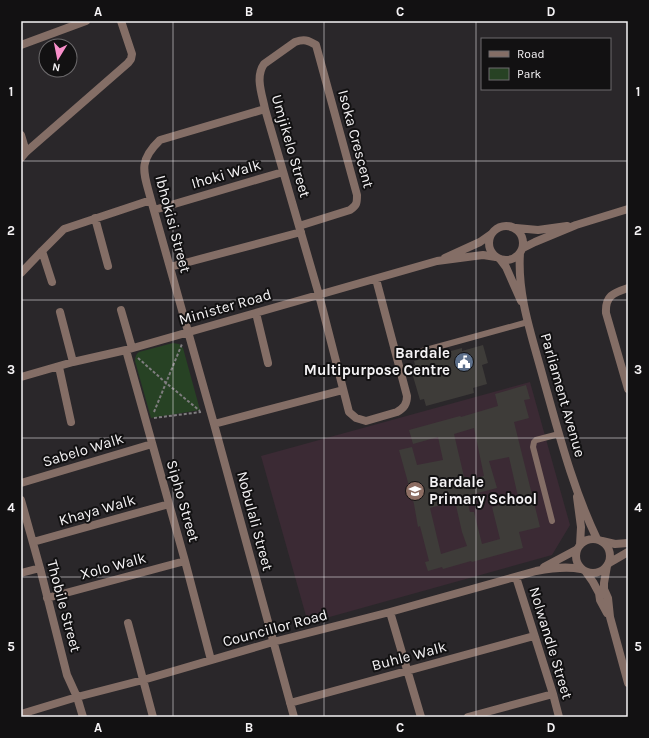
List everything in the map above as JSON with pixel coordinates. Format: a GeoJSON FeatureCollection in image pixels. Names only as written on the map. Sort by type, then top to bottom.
{"type":"FeatureCollection","features":[{"type":"Feature","properties":{"kind":"street"},"geometry":{"type":"LineString","coordinates":[[21,45],[86,21]]}},
{"type":"Feature","properties":{"kind":"street"},"geometry":{"type":"LineString","coordinates":[[24,155],[131,59],[132,52],[121,21]]}},
{"type":"Feature","properties":{"kind":"street","name":"Umjikelo Street"},"geometry":{"type":"LineString","coordinates":[[316,45],[309,41],[300,40],[295,42],[264,64],[259,73],[259,78],[265,108],[319,295],[349,412],[356,418],[366,421],[397,412],[405,405],[407,401],[407,396],[376,279]]}},
{"type":"Feature","properties":{"kind":"street","name":"Isoka Crescent"},"geometry":{"type":"LineString","coordinates":[[300,229],[350,210],[355,207],[357,202],[357,195],[316,45]]}},
{"type":"Feature","properties":{"kind":"street","name":"Ibhokisi Street"},"geometry":{"type":"LineString","coordinates":[[188,332],[151,200],[146,180],[144,162],[151,149],[160,140],[265,108]]}},
{"type":"Feature","properties":{"kind":"street"},"geometry":{"type":"LineString","coordinates":[[21,135],[24,155]]}},
{"type":"Feature","properties":{"kind":"street","name":"Ihoki Walk"},"geometry":{"type":"LineString","coordinates":[[154,210],[283,172]]}},
{"type":"Feature","properties":{"kind":"street"},"geometry":{"type":"LineString","coordinates":[[21,273],[64,229],[151,200]]}},
{"type":"Feature","properties":{"kind":"street"},"geometry":{"type":"LineString","coordinates":[[576,225],[538,230],[508,226],[500,227],[490,235],[489,247],[493,254],[498,258],[511,260],[534,242],[576,225],[628,209]]}},
{"type":"Feature","properties":{"kind":"street"},"geometry":{"type":"LineString","coordinates":[[95,218],[108,266]]}},
{"type":"Feature","properties":{"kind":"street"},"geometry":{"type":"LineString","coordinates":[[516,228],[523,237],[524,243],[521,251]]}},
{"type":"Feature","properties":{"kind":"street"},"geometry":{"type":"LineString","coordinates":[[170,267],[300,229]]}},
{"type":"Feature","properties":{"kind":"street","name":"Minister Road"},"geometry":{"type":"LineString","coordinates":[[437,262],[480,242],[490,235]]}},
{"type":"Feature","properties":{"kind":"street"},"geometry":{"type":"LineString","coordinates":[[42,251],[52,282]]}},
{"type":"Feature","properties":{"kind":"street","name":"Parliament Avenue"},"geometry":{"type":"LineString","coordinates":[[521,251],[519,276],[524,309]]}},
{"type":"Feature","properties":{"kind":"street","name":"Minister Road"},"geometry":{"type":"LineString","coordinates":[[21,377],[73,362],[129,349],[437,262],[483,255],[498,258]]}},
{"type":"Feature","properties":{"kind":"street","name":"Parliament Avenue"},"geometry":{"type":"LineString","coordinates":[[498,258],[506,267],[524,309],[559,434],[576,488],[600,540]]}},
{"type":"Feature","properties":{"kind":"street"},"geometry":{"type":"LineString","coordinates":[[628,288],[612,294],[607,300],[606,313],[628,389]]}},
{"type":"Feature","properties":{"kind":"street","name":"Sipho Street"},"geometry":{"type":"LineString","coordinates":[[121,310],[152,444],[211,660]]}},
{"type":"Feature","properties":{"kind":"street"},"geometry":{"type":"LineString","coordinates":[[60,312],[73,362]]}},
{"type":"Feature","properties":{"kind":"street"},"geometry":{"type":"LineString","coordinates":[[256,313],[268,363]]}},
{"type":"Feature","properties":{"kind":"street","name":"Nobulali Street"},"geometry":{"type":"LineString","coordinates":[[188,332],[294,717]]}},
{"type":"Feature","properties":{"kind":"street"},"geometry":{"type":"LineString","coordinates":[[59,367],[71,422]]}},
{"type":"Feature","properties":{"kind":"street"},"geometry":{"type":"LineString","coordinates":[[214,424],[344,390]]}},
{"type":"Feature","properties":{"kind":"street","name":"Sabelo Walk"},"geometry":{"type":"LineString","coordinates":[[21,483],[152,444]]}},
{"type":"Feature","properties":{"kind":"street","name":"Parliament Avenue"},"geometry":{"type":"LineString","coordinates":[[576,488],[581,535],[578,547]]}},
{"type":"Feature","properties":{"kind":"street","name":"Thobile Street"},"geometry":{"type":"LineString","coordinates":[[21,500],[67,675],[77,697],[82,717]]}},
{"type":"Feature","properties":{"kind":"street","name":"Khaya Walk"},"geometry":{"type":"LineString","coordinates":[[33,542],[169,504]]}},
{"type":"Feature","properties":{"kind":"street"},"geometry":{"type":"LineString","coordinates":[[610,617],[600,600],[599,593],[593,582],[578,565],[575,555],[578,547],[588,539],[592,538],[615,544],[628,543]]}},
{"type":"Feature","properties":{"kind":"street"},"geometry":{"type":"LineString","coordinates":[[600,540],[606,545],[610,554],[604,589],[608,598],[610,617],[628,683]]}},
{"type":"Feature","properties":{"kind":"street","name":"Councillor Road"},"geometry":{"type":"LineString","coordinates":[[536,571],[578,547]]}},
{"type":"Feature","properties":{"kind":"street"},"geometry":{"type":"LineString","coordinates":[[584,570],[597,573],[628,552]]}},
{"type":"Feature","properties":{"kind":"street","name":"Xolo Walk"},"geometry":{"type":"LineString","coordinates":[[47,598],[185,561]]}},
{"type":"Feature","properties":{"kind":"street","name":"Councillor Road"},"geometry":{"type":"LineString","coordinates":[[21,714],[273,642],[390,612],[536,571],[561,567],[584,570]]}},
{"type":"Feature","properties":{"kind":"street"},"geometry":{"type":"LineString","coordinates":[[21,573],[40,568]]}},
{"type":"Feature","properties":{"kind":"street","name":"Nolwandle Street"},"geometry":{"type":"LineString","coordinates":[[516,577],[559,717]]}},
{"type":"Feature","properties":{"kind":"street"},"geometry":{"type":"LineString","coordinates":[[390,612],[421,717]]}},
{"type":"Feature","properties":{"kind":"street"},"geometry":{"type":"LineString","coordinates":[[128,623],[153,717]]}},
{"type":"Feature","properties":{"kind":"street","name":"Buhle Walk"},"geometry":{"type":"LineString","coordinates":[[290,703],[534,636]]}},
{"type":"Feature","properties":{"kind":"street"},"geometry":{"type":"LineString","coordinates":[[468,717],[553,694]]}},
{"type":"Feature","properties":{"kind":"lane"},"geometry":{"type":"LineString","coordinates":[[415,353],[528,322]]}},
{"type":"Feature","properties":{"kind":"lane"},"geometry":{"type":"LineString","coordinates":[[552,521],[533,447],[536,440],[559,434]]}},
{"type":"Feature","properties":{"kind":"path"},"geometry":{"type":"LineString","coordinates":[[188,332],[179,349],[151,419],[201,412]]}},
{"type":"Feature","properties":{"kind":"path"},"geometry":{"type":"LineString","coordinates":[[129,349],[214,424]]}},
{"type":"Feature","properties":{"kind":"shaded area","name":"Bardale Primary School"},"geometry":{"type":"Polygon","coordinates":[[[530,382],[570,525],[552,555],[308,623],[261,456],[530,382]]]}},
{"type":"Feature","properties":{"kind":"green space"},"geometry":{"type":"Polygon","coordinates":[[[173,343],[179,344],[183,348],[200,410],[151,418],[135,357],[139,352],[173,343]]]}},
{"type":"Feature","properties":{"kind":"building"},"geometry":{"type":"Polygon","coordinates":[[[483,345],[488,363],[482,365],[487,384],[473,388],[474,393],[426,406],[424,399],[420,400],[410,366],[415,365],[414,361],[462,348],[462,351],[483,345]]]}},
{"type":"Feature","properties":{"kind":"building"},"geometry":{"type":"Polygon","coordinates":[[[526,385],[530,399],[524,400],[529,418],[514,422],[540,527],[519,532],[523,548],[472,562],[428,571],[425,562],[429,561],[420,526],[418,527],[414,504],[399,450],[412,447],[417,465],[443,460],[438,437],[413,444],[409,430],[498,406],[495,394],[526,385]],[[474,428],[454,434],[465,481],[484,476],[474,428]],[[509,457],[489,461],[497,488],[466,496],[470,512],[474,512],[482,544],[500,539],[492,507],[519,501],[509,457]],[[455,501],[430,508],[441,554],[467,546],[462,532],[455,501]]]}},
{"type":"Feature","properties":{"kind":"place","name":"Bardale Multipurpose Centre"},"geometry":{"type":"Point","coordinates":[464,362]}},
{"type":"Feature","properties":{"kind":"place","name":"Bardale Primary School"},"geometry":{"type":"Point","coordinates":[415,491]}}]}
